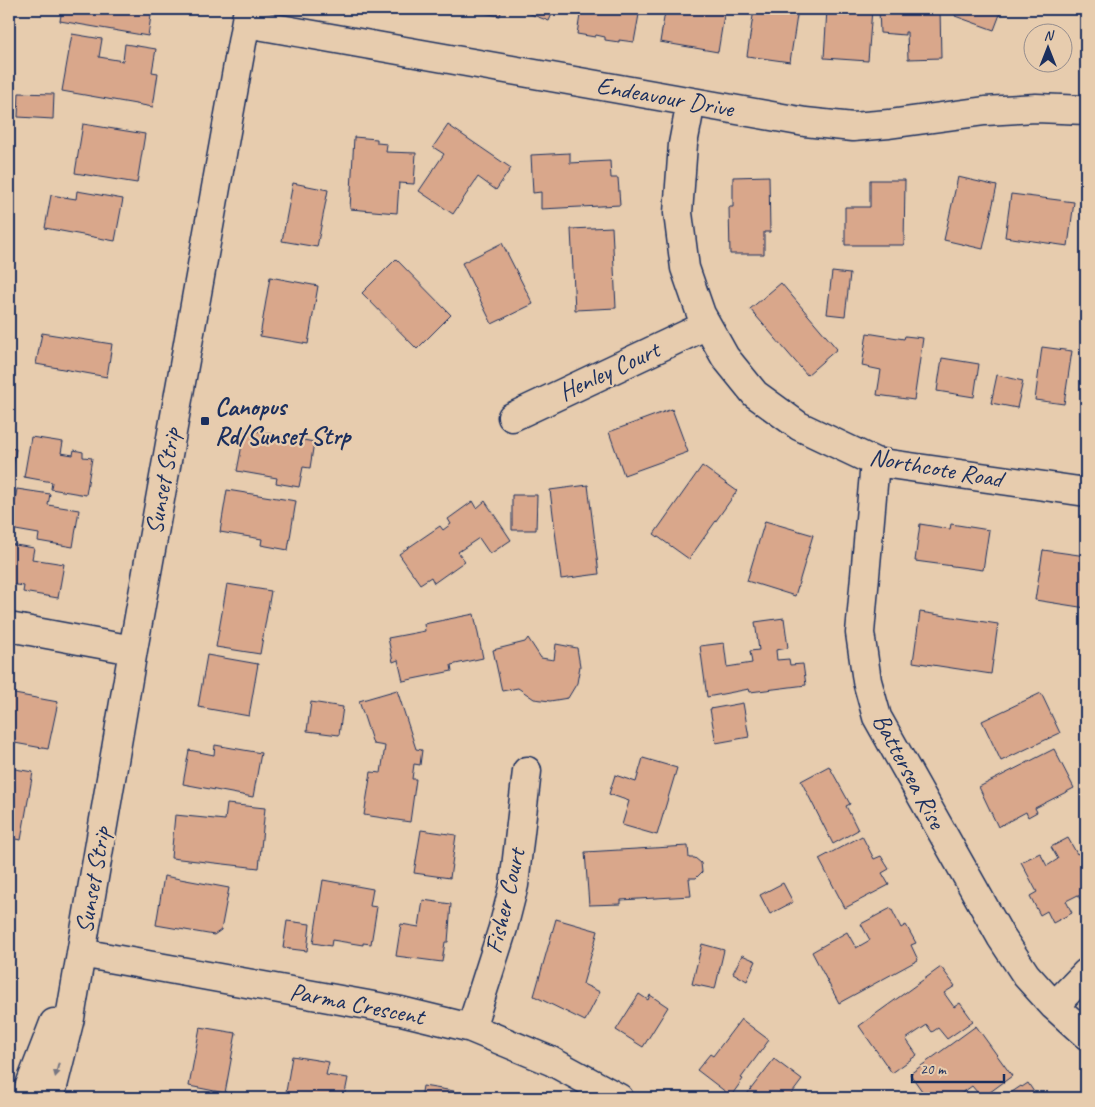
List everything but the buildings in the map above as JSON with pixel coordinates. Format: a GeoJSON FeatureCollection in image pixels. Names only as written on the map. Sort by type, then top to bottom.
{"type":"FeatureCollection","features":[{"type":"Feature","properties":{"kind":"street","name":"Endeavour Drive"},"geometry":{"type":"LineString","coordinates":[[247,16],[691,102],[805,122],[853,127],[985,111],[1036,108],[1086,110]]}},
{"type":"Feature","properties":{"kind":"street","name":"Sunset Strip"},"geometry":{"type":"LineString","coordinates":[[50,1098],[70,1018],[133,650],[247,16]]}},
{"type":"Feature","properties":{"kind":"street","name":"Northcote Road"},"geometry":{"type":"LineString","coordinates":[[691,102],[683,144],[678,212],[685,268],[701,314],[707,325],[725,357],[755,394],[799,426],[875,462],[1086,492]]}},
{"type":"Feature","properties":{"kind":"street","name":"Henley Court"},"geometry":{"type":"LineString","coordinates":[[512,417],[707,325]]}},
{"type":"Feature","properties":{"kind":"street","name":"Battersea Rise"},"geometry":{"type":"LineString","coordinates":[[875,462],[860,633],[867,681],[877,717],[1001,937],[1026,975],[1054,1006],[1086,1035]]}},
{"type":"Feature","properties":{"kind":"street"},"geometry":{"type":"LineString","coordinates":[[9,628],[133,650]]}},
{"type":"Feature","properties":{"kind":"street","name":"Fisher Court"},"geometry":{"type":"LineString","coordinates":[[471,1028],[503,928],[514,886],[526,771]]}},
{"type":"Feature","properties":{"kind":"street","name":"Sunset Strip"},"geometry":{"type":"LineString","coordinates":[[25,1098],[81,954]]}},
{"type":"Feature","properties":{"kind":"street","name":"Parma Crescent"},"geometry":{"type":"LineString","coordinates":[[81,954],[401,1011],[471,1028],[551,1061],[619,1098]]}},
{"type":"Feature","properties":{"kind":"street"},"geometry":{"type":"LineString","coordinates":[[1054,1006],[1086,973]]}},
{"type":"Feature","properties":{"kind":"place","name":"Canopus Rd/Sunset Strp"},"geometry":{"type":"Point","coordinates":[205,421]}}]}
